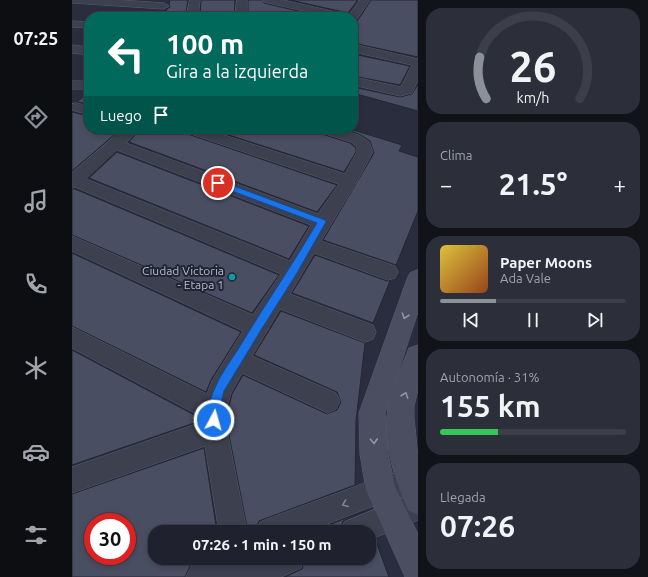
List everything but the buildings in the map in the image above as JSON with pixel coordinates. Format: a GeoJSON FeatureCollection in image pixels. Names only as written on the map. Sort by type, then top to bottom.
{"type":"FeatureCollection","features":[{"type":"Feature","properties":{"kind":"street"},"geometry":{"type":"LineString","coordinates":[[72,0],[165,3]]}},
{"type":"Feature","properties":{"kind":"street"},"geometry":{"type":"LineString","coordinates":[[193,12],[195,0]]}},
{"type":"Feature","properties":{"kind":"street"},"geometry":{"type":"LineString","coordinates":[[241,12],[242,0]]}},
{"type":"Feature","properties":{"kind":"street"},"geometry":{"type":"LineString","coordinates":[[268,0],[322,12]]}},
{"type":"Feature","properties":{"kind":"street"},"geometry":{"type":"LineString","coordinates":[[357,12],[365,0],[363,0]]}},
{"type":"Feature","properties":{"kind":"street"},"geometry":{"type":"LineString","coordinates":[[72,24],[84,25]]}},
{"type":"Feature","properties":{"kind":"street"},"geometry":{"type":"LineString","coordinates":[[72,49],[84,50]]}},
{"type":"Feature","properties":{"kind":"street"},"geometry":{"type":"LineString","coordinates":[[358,49],[418,64],[407,90],[400,92],[358,81]]}},
{"type":"Feature","properties":{"kind":"street"},"geometry":{"type":"LineString","coordinates":[[72,85],[84,85]]}},
{"type":"Feature","properties":{"kind":"street"},"geometry":{"type":"LineString","coordinates":[[126,134],[73,181],[294,271]]}},
{"type":"Feature","properties":{"kind":"street"},"geometry":{"type":"LineString","coordinates":[[205,134],[349,181]]}},
{"type":"Feature","properties":{"kind":"street"},"geometry":{"type":"LineString","coordinates":[[232,525],[214,420],[220,390],[257,327],[294,271],[322,222],[349,181],[364,152],[364,145],[356,139],[340,134]]}},
{"type":"Feature","properties":{"kind":"street"},"geometry":{"type":"LineString","coordinates":[[115,144],[322,222]]}},
{"type":"Feature","properties":{"kind":"street"},"geometry":{"type":"LineString","coordinates":[[72,161],[88,168]]}},
{"type":"Feature","properties":{"kind":"street"},"geometry":{"type":"LineString","coordinates":[[72,242],[257,327]]}},
{"type":"Feature","properties":{"kind":"street"},"geometry":{"type":"LineString","coordinates":[[309,244],[388,272]]}},
{"type":"Feature","properties":{"kind":"street"},"geometry":{"type":"LineString","coordinates":[[418,279],[372,413],[374,454],[381,490],[418,569]]}},
{"type":"Feature","properties":{"kind":"street"},"geometry":{"type":"LineString","coordinates":[[276,298],[365,332]]}},
{"type":"Feature","properties":{"kind":"street"},"geometry":{"type":"LineString","coordinates":[[72,336],[214,420]]}},
{"type":"Feature","properties":{"kind":"street"},"geometry":{"type":"LineString","coordinates":[[415,496],[402,451],[401,406],[418,356]]}},
{"type":"Feature","properties":{"kind":"street"},"geometry":{"type":"LineString","coordinates":[[237,360],[328,401]]}},
{"type":"Feature","properties":{"kind":"street"},"geometry":{"type":"LineString","coordinates":[[72,480],[214,420]]}},
{"type":"Feature","properties":{"kind":"street"},"geometry":{"type":"LineString","coordinates":[[288,525],[381,490],[415,496]]}},
{"type":"Feature","properties":{"kind":"street"},"geometry":{"type":"LineString","coordinates":[[371,525],[393,516],[415,496]]}},
{"type":"Feature","properties":{"kind":"street"},"geometry":{"type":"LineString","coordinates":[[201,577],[256,565]]}},
{"type":"Feature","properties":{"kind":"place","name":"Ciudad Victoria - Etapa 1"},"geometry":{"type":"Point","coordinates":[232,277]}},
{"type":"Feature","properties":{"kind":"route"},"geometry":{"type":"LineString","coordinates":[[214,420],[214,410],[220,390],[257,327],[294,271],[322,222],[218,183]]}}]}
